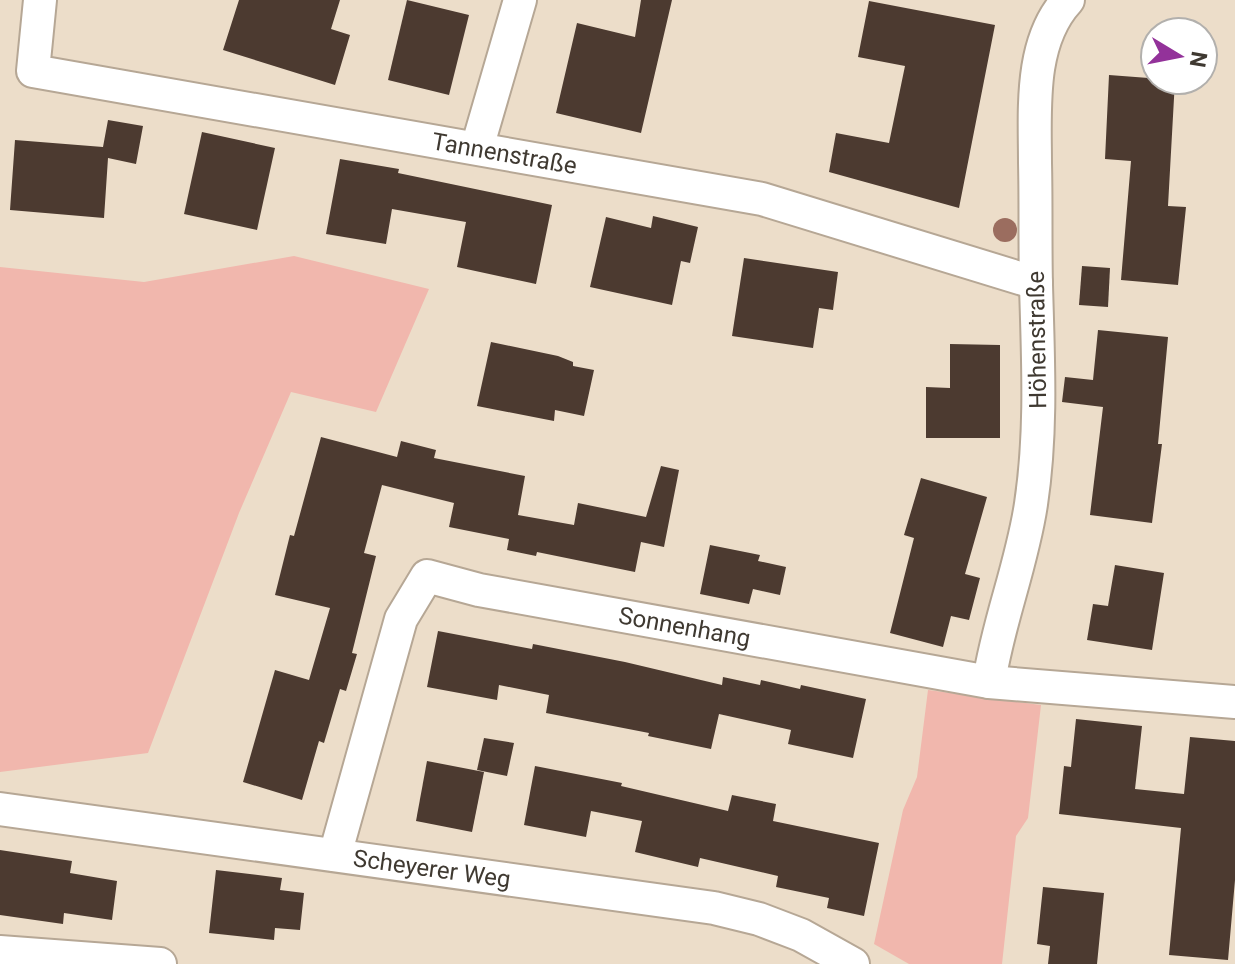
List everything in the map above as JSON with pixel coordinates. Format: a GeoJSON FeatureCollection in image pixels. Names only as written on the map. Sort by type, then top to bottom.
{"type":"FeatureCollection","features":[{"type":"Feature","properties":{"kind":"street","name":"Tannenstraße"},"geometry":{"type":"LineString","coordinates":[[40,0],[33,71],[762,199],[1036,283]]}},
{"type":"Feature","properties":{"kind":"street"},"geometry":{"type":"LineString","coordinates":[[477,148],[520,0]]}},
{"type":"Feature","properties":{"kind":"street","name":"Höhenstraße"},"geometry":{"type":"LineString","coordinates":[[989,682],[995,644],[1021,560],[1036,462],[1039,393],[1035,132],[1040,60],[1056,13],[1068,0]]}},
{"type":"Feature","properties":{"kind":"street","name":"Sonnenhang"},"geometry":{"type":"LineString","coordinates":[[335,855],[401,619],[427,576],[479,590],[989,682],[1235,702]]}},
{"type":"Feature","properties":{"kind":"street","name":"Scheyerer Weg"},"geometry":{"type":"LineString","coordinates":[[0,809],[714,908],[759,919],[801,935],[853,964]]}},
{"type":"Feature","properties":{"kind":"street"},"geometry":{"type":"LineString","coordinates":[[0,952],[160,964]]}},
{"type":"Feature","properties":{"kind":"shaded area"},"geometry":{"type":"Polygon","coordinates":[[[294,256],[429,289],[376,412],[291,392],[239,513],[148,753],[0,772],[0,267],[144,282],[294,256]]]}},
{"type":"Feature","properties":{"kind":"shaded area"},"geometry":{"type":"Polygon","coordinates":[[[928,690],[1041,705],[1028,818],[1016,836],[1002,964],[909,964],[874,944],[903,810],[917,777],[928,690]]]}},
{"type":"Feature","properties":{"kind":"building"},"geometry":{"type":"Polygon","coordinates":[[[239,0],[340,0],[331,29],[350,35],[335,85],[223,50],[239,0]]]}},
{"type":"Feature","properties":{"kind":"building"},"geometry":{"type":"Polygon","coordinates":[[[407,0],[469,15],[449,95],[388,80],[407,0]]]}},
{"type":"Feature","properties":{"kind":"building"},"geometry":{"type":"Polygon","coordinates":[[[641,0],[672,0],[641,133],[556,113],[577,23],[635,37],[641,0]]]}},
{"type":"Feature","properties":{"kind":"building"},"geometry":{"type":"Polygon","coordinates":[[[869,1],[995,25],[959,208],[829,172],[836,133],[889,143],[905,66],[858,57],[869,1]]]}},
{"type":"Feature","properties":{"kind":"building"},"geometry":{"type":"Polygon","coordinates":[[[1109,75],[1139,77],[1139,96],[1174,96],[1168,206],[1186,207],[1178,285],[1121,280],[1131,161],[1105,159],[1109,75]]]}},
{"type":"Feature","properties":{"kind":"building"},"geometry":{"type":"Polygon","coordinates":[[[108,120],[143,126],[136,164],[108,158],[104,218],[10,210],[15,140],[103,147],[108,120]]]}},
{"type":"Feature","properties":{"kind":"building"},"geometry":{"type":"Polygon","coordinates":[[[202,132],[275,148],[257,230],[184,214],[202,132]]]}},
{"type":"Feature","properties":{"kind":"building"},"geometry":{"type":"Polygon","coordinates":[[[340,159],[399,169],[398,173],[552,205],[536,284],[457,267],[466,222],[392,209],[386,244],[326,234],[340,159]]]}},
{"type":"Feature","properties":{"kind":"building"},"geometry":{"type":"Polygon","coordinates":[[[653,216],[698,227],[690,263],[681,261],[672,305],[590,287],[606,217],[651,228],[653,216]]]}},
{"type":"Feature","properties":{"kind":"building"},"geometry":{"type":"Polygon","coordinates":[[[744,258],[838,272],[833,310],[819,308],[813,348],[732,336],[744,258]]]}},
{"type":"Feature","properties":{"kind":"building"},"geometry":{"type":"Polygon","coordinates":[[[1082,266],[1110,268],[1108,307],[1079,305],[1082,266]]]}},
{"type":"Feature","properties":{"kind":"building"},"geometry":{"type":"Polygon","coordinates":[[[1098,330],[1168,337],[1158,444],[1162,444],[1152,523],[1090,515],[1103,407],[1062,402],[1065,377],[1093,380],[1098,330]]]}},
{"type":"Feature","properties":{"kind":"building"},"geometry":{"type":"Polygon","coordinates":[[[491,342],[558,356],[573,362],[573,366],[594,370],[584,416],[555,410],[554,421],[477,406],[491,342]]]}},
{"type":"Feature","properties":{"kind":"building"},"geometry":{"type":"Polygon","coordinates":[[[950,344],[1000,345],[1000,438],[926,438],[926,387],[950,388],[950,344]]]}},
{"type":"Feature","properties":{"kind":"building"},"geometry":{"type":"Polygon","coordinates":[[[321,437],[397,457],[401,441],[436,450],[434,458],[525,476],[518,515],[574,525],[578,503],[646,517],[661,466],[679,470],[664,547],[641,542],[635,572],[537,552],[536,556],[507,550],[509,539],[449,527],[454,503],[382,485],[364,553],[376,556],[352,653],[357,654],[346,691],[340,689],[324,743],[319,741],[302,800],[243,782],[275,670],[309,680],[330,608],[275,595],[321,437]]]}},
{"type":"Feature","properties":{"kind":"building"},"geometry":{"type":"Polygon","coordinates":[[[921,478],[987,497],[965,574],[980,578],[969,620],[951,616],[943,647],[890,633],[914,538],[904,535],[921,478]]]}},
{"type":"Feature","properties":{"kind":"building"},"geometry":{"type":"Polygon","coordinates":[[[710,545],[760,555],[758,561],[786,567],[780,595],[753,589],[749,604],[700,594],[710,545]]]}},
{"type":"Feature","properties":{"kind":"building"},"geometry":{"type":"Polygon","coordinates":[[[1115,565],[1164,573],[1152,650],[1087,640],[1093,604],[1108,606],[1115,565]]]}},
{"type":"Feature","properties":{"kind":"building"},"geometry":{"type":"Polygon","coordinates":[[[438,631],[532,649],[533,644],[722,685],[723,677],[760,685],[761,680],[866,699],[853,758],[788,744],[791,730],[719,714],[711,749],[648,736],[649,733],[546,713],[549,695],[499,685],[497,700],[427,687],[438,631]]]}},
{"type":"Feature","properties":{"kind":"building"},"geometry":{"type":"Polygon","coordinates":[[[1076,719],[1142,726],[1135,789],[1184,794],[1190,737],[1235,741],[1235,880],[1228,960],[1169,955],[1181,828],[1059,814],[1064,766],[1071,767],[1076,719]]]}},
{"type":"Feature","properties":{"kind":"building"},"geometry":{"type":"Polygon","coordinates":[[[484,738],[514,743],[507,776],[477,770],[484,738]]]}},
{"type":"Feature","properties":{"kind":"building"},"geometry":{"type":"Polygon","coordinates":[[[427,761],[484,772],[472,832],[416,821],[427,761]]]}},
{"type":"Feature","properties":{"kind":"building"},"geometry":{"type":"Polygon","coordinates":[[[535,766],[622,783],[621,786],[728,811],[732,795],[776,804],[773,821],[879,843],[864,916],[827,908],[829,898],[776,887],[778,876],[700,858],[698,867],[635,852],[642,821],[591,811],[586,837],[524,825],[535,766]]]}},
{"type":"Feature","properties":{"kind":"building"},"geometry":{"type":"Polygon","coordinates":[[[0,850],[72,861],[70,873],[117,881],[112,920],[64,913],[63,924],[0,915],[0,850]]]}},
{"type":"Feature","properties":{"kind":"building"},"geometry":{"type":"Polygon","coordinates":[[[216,870],[282,878],[280,890],[304,893],[300,930],[275,928],[274,940],[209,933],[216,870]]]}},
{"type":"Feature","properties":{"kind":"building"},"geometry":{"type":"Polygon","coordinates":[[[1043,887],[1104,893],[1097,964],[1048,964],[1050,946],[1037,944],[1043,887]]]}}]}
